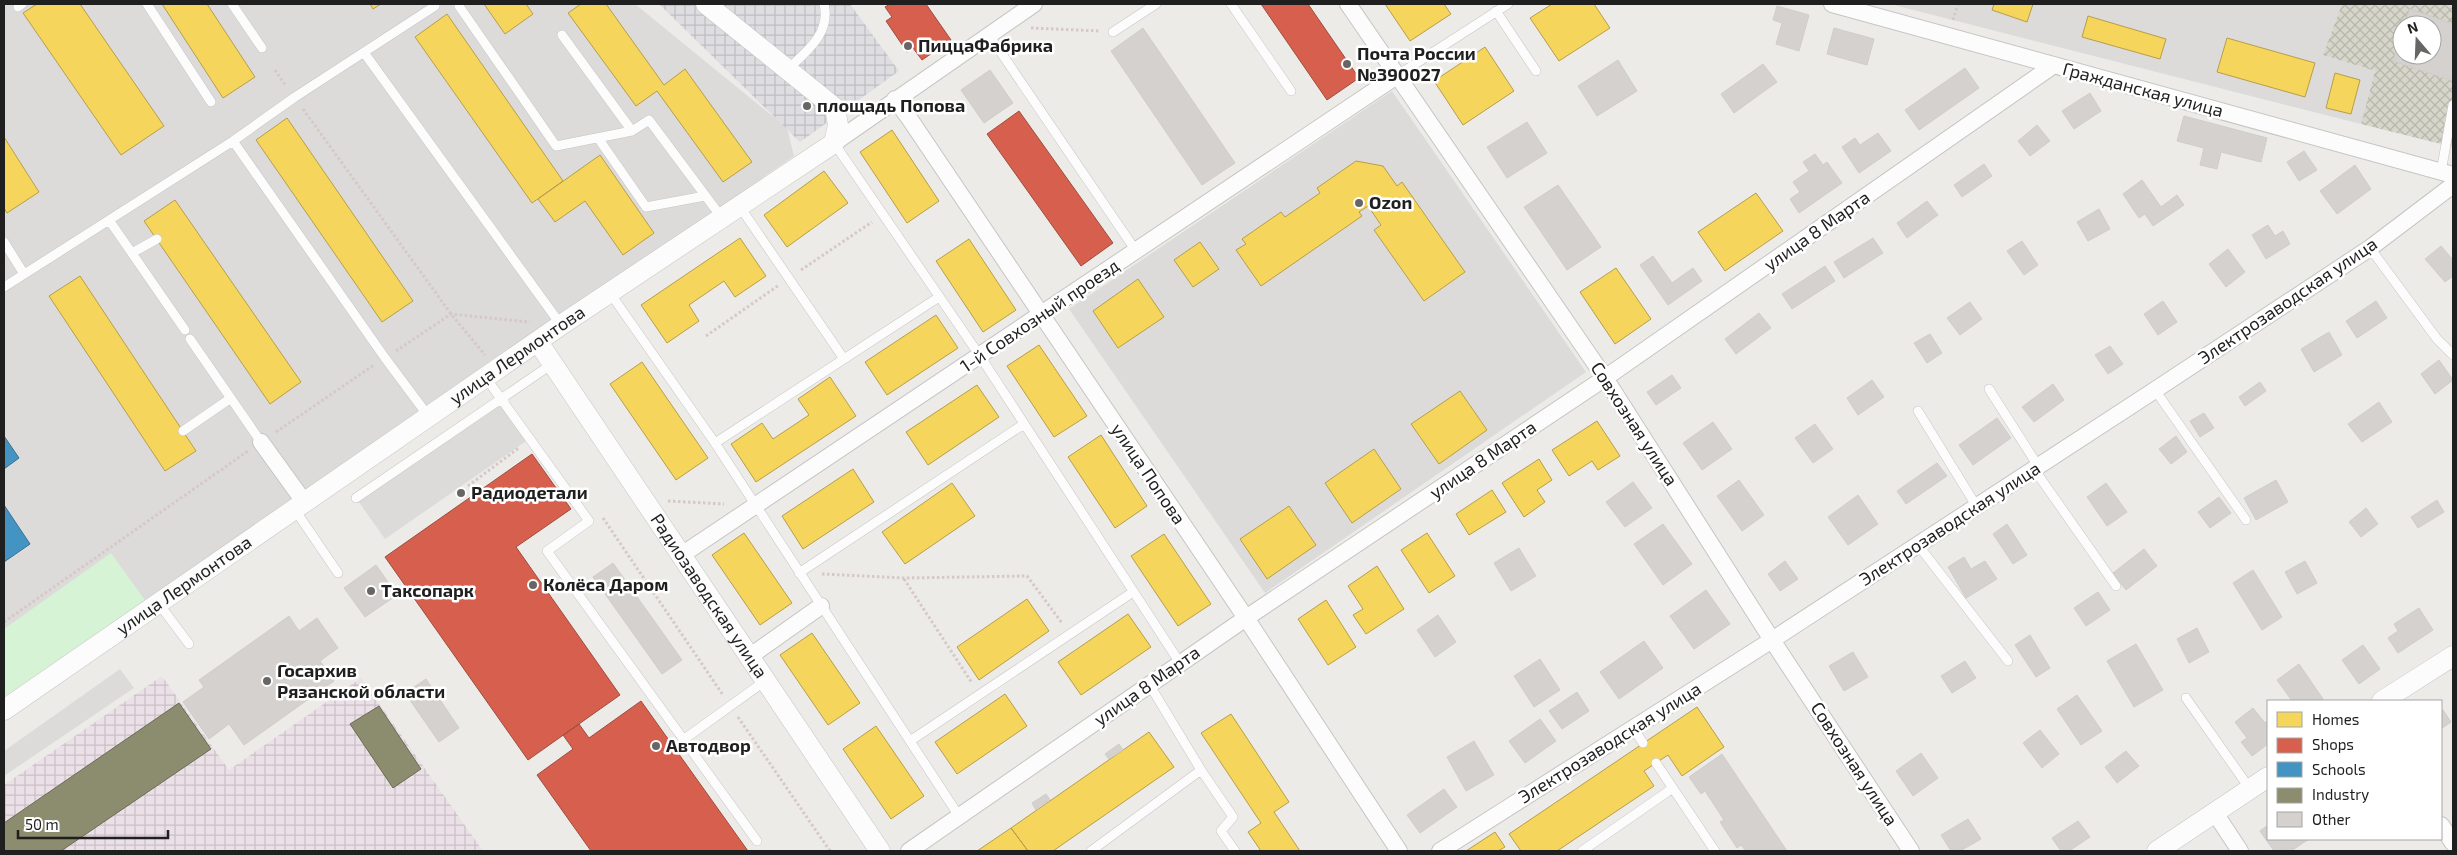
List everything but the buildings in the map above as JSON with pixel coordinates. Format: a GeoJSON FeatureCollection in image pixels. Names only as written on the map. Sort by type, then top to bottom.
{"type":"FeatureCollection","features":[{"type":"Feature","properties":{"kind":"street"},"geometry":{"type":"LineString","coordinates":[[706,4],[835,108],[838,125],[834,143]]}},
{"type":"Feature","properties":{"kind":"street","name":"улица Лермонтова"},"geometry":{"type":"LineString","coordinates":[[4,710],[561,325],[740,207],[1034,4]]}},
{"type":"Feature","properties":{"kind":"street","name":"Совхозная улица"},"geometry":{"type":"LineString","coordinates":[[1348,4],[1605,378],[1772,640],[1911,851]]}},
{"type":"Feature","properties":{"kind":"street","name":"Гражданская улица"},"geometry":{"type":"LineString","coordinates":[[1841,5],[2447,174]]}},
{"type":"Feature","properties":{"kind":"street","name":"улица 8 Марта"},"geometry":{"type":"LineString","coordinates":[[909,851],[1246,618],[1605,378],[2054,65]]}},
{"type":"Feature","properties":{"kind":"street","name":"1-й Совхозный проезд"},"geometry":{"type":"LineString","coordinates":[[680,556],[1398,75]]}},
{"type":"Feature","properties":{"kind":"street","name":"улица Попова"},"geometry":{"type":"LineString","coordinates":[[894,99],[909,118],[1246,618],[1399,851]]}},
{"type":"Feature","properties":{"kind":"street","name":"Электрозаводская улица"},"geometry":{"type":"LineString","coordinates":[[1440,851],[1772,640],[2155,390],[2370,248],[2453,185]]}},
{"type":"Feature","properties":{"kind":"street","name":"Радиозаводская улица"},"geometry":{"type":"LineString","coordinates":[[538,342],[880,851]]}},
{"type":"Feature","properties":{"kind":"street"},"geometry":{"type":"LineString","coordinates":[[261,442],[300,506]]}},
{"type":"Feature","properties":{"kind":"street"},"geometry":{"type":"LineString","coordinates":[[749,657],[820,606]]}},
{"type":"Feature","properties":{"kind":"street"},"geometry":{"type":"LineString","coordinates":[[2384,700],[2453,656]]}},
{"type":"Feature","properties":{"kind":"street"},"geometry":{"type":"LineString","coordinates":[[2157,851],[2267,778]]}},
{"type":"Feature","properties":{"kind":"street"},"geometry":{"type":"LineString","coordinates":[[2215,813],[2240,851]]}},
{"type":"Feature","properties":{"kind":"street"},"geometry":{"type":"LineString","coordinates":[[2442,827],[2453,844]]}},
{"type":"Feature","properties":{"kind":"lane"},"geometry":{"type":"LineString","coordinates":[[147,4],[211,102]]}},
{"type":"Feature","properties":{"kind":"lane"},"geometry":{"type":"LineString","coordinates":[[232,4],[262,48]]}},
{"type":"Feature","properties":{"kind":"lane"},"geometry":{"type":"LineString","coordinates":[[788,70],[822,32],[827,15],[824,4]]}},
{"type":"Feature","properties":{"kind":"lane"},"geometry":{"type":"LineString","coordinates":[[1113,32],[1156,4]]}},
{"type":"Feature","properties":{"kind":"lane"},"geometry":{"type":"LineString","coordinates":[[1231,4],[1291,90]]}},
{"type":"Feature","properties":{"kind":"lane"},"geometry":{"type":"LineString","coordinates":[[1398,75],[1508,4]]}},
{"type":"Feature","properties":{"kind":"lane"},"geometry":{"type":"LineString","coordinates":[[4,287],[233,141],[295,97],[365,54],[435,6]]}},
{"type":"Feature","properties":{"kind":"lane"},"geometry":{"type":"LineString","coordinates":[[459,6],[556,146],[632,131],[649,120],[722,218]]}},
{"type":"Feature","properties":{"kind":"lane"},"geometry":{"type":"LineString","coordinates":[[1496,12],[1536,71]]}},
{"type":"Feature","properties":{"kind":"lane"},"geometry":{"type":"LineString","coordinates":[[562,35],[632,131]]}},
{"type":"Feature","properties":{"kind":"lane"},"geometry":{"type":"LineString","coordinates":[[989,35],[1136,251]]}},
{"type":"Feature","properties":{"kind":"lane"},"geometry":{"type":"LineString","coordinates":[[365,54],[561,325]]}},
{"type":"Feature","properties":{"kind":"lane"},"geometry":{"type":"LineString","coordinates":[[2447,174],[2453,105]]}},
{"type":"Feature","properties":{"kind":"lane"},"geometry":{"type":"LineString","coordinates":[[598,138],[646,207],[705,196]]}},
{"type":"Feature","properties":{"kind":"lane"},"geometry":{"type":"LineString","coordinates":[[233,141],[385,358],[429,417]]}},
{"type":"Feature","properties":{"kind":"lane"},"geometry":{"type":"LineString","coordinates":[[834,143],[980,356],[1180,663]]}},
{"type":"Feature","properties":{"kind":"lane"},"geometry":{"type":"LineString","coordinates":[[740,207],[844,359]]}},
{"type":"Feature","properties":{"kind":"lane"},"geometry":{"type":"LineString","coordinates":[[109,220],[185,330]]}},
{"type":"Feature","properties":{"kind":"lane"},"geometry":{"type":"LineString","coordinates":[[132,253],[156,239]]}},
{"type":"Feature","properties":{"kind":"lane"},"geometry":{"type":"LineString","coordinates":[[4,242],[24,274]]}},
{"type":"Feature","properties":{"kind":"lane"},"geometry":{"type":"LineString","coordinates":[[2370,248],[2437,339],[2453,355]]}},
{"type":"Feature","properties":{"kind":"lane"},"geometry":{"type":"LineString","coordinates":[[610,293],[715,443],[959,816]]}},
{"type":"Feature","properties":{"kind":"lane"},"geometry":{"type":"LineString","coordinates":[[715,443],[940,297]]}},
{"type":"Feature","properties":{"kind":"lane"},"geometry":{"type":"LineString","coordinates":[[190,339],[261,442]]}},
{"type":"Feature","properties":{"kind":"lane"},"geometry":{"type":"LineString","coordinates":[[356,498],[552,364]]}},
{"type":"Feature","properties":{"kind":"lane"},"geometry":{"type":"LineString","coordinates":[[491,374],[502,400],[589,522],[547,551],[757,841]]}},
{"type":"Feature","properties":{"kind":"lane"},"geometry":{"type":"LineString","coordinates":[[1989,388],[2036,468],[2116,586]]}},
{"type":"Feature","properties":{"kind":"lane"},"geometry":{"type":"LineString","coordinates":[[2155,390],[2246,520]]}},
{"type":"Feature","properties":{"kind":"lane"},"geometry":{"type":"LineString","coordinates":[[183,430],[231,398]]}},
{"type":"Feature","properties":{"kind":"lane"},"geometry":{"type":"LineString","coordinates":[[1918,411],[1977,507]]}},
{"type":"Feature","properties":{"kind":"lane"},"geometry":{"type":"LineString","coordinates":[[799,573],[1024,424]]}},
{"type":"Feature","properties":{"kind":"lane"},"geometry":{"type":"LineString","coordinates":[[300,506],[338,573]]}},
{"type":"Feature","properties":{"kind":"lane"},"geometry":{"type":"LineString","coordinates":[[1918,545],[2008,661]]}},
{"type":"Feature","properties":{"kind":"lane"},"geometry":{"type":"LineString","coordinates":[[910,742],[1133,592]]}},
{"type":"Feature","properties":{"kind":"lane"},"geometry":{"type":"LineString","coordinates":[[159,604],[189,644]]}},
{"type":"Feature","properties":{"kind":"lane"},"geometry":{"type":"LineString","coordinates":[[684,740],[765,681]]}},
{"type":"Feature","properties":{"kind":"lane"},"geometry":{"type":"LineString","coordinates":[[1149,684],[1201,770],[1233,817],[1222,831],[1236,851]]}},
{"type":"Feature","properties":{"kind":"lane"},"geometry":{"type":"LineString","coordinates":[[2186,698],[2250,789]]}},
{"type":"Feature","properties":{"kind":"lane"},"geometry":{"type":"LineString","coordinates":[[1633,728],[1643,743]]}},
{"type":"Feature","properties":{"kind":"lane"},"geometry":{"type":"LineString","coordinates":[[1656,763],[1715,851]]}},
{"type":"Feature","properties":{"kind":"lane"},"geometry":{"type":"LineString","coordinates":[[1091,851],[1201,770]]}},
{"type":"Feature","properties":{"kind":"lane"},"geometry":{"type":"LineString","coordinates":[[1582,851],[1673,788]]}},
{"type":"Feature","properties":{"kind":"path"},"geometry":{"type":"LineString","coordinates":[[1028,28],[1113,32]]}},
{"type":"Feature","properties":{"kind":"path"},"geometry":{"type":"LineString","coordinates":[[275,70],[451,314],[491,374]]}},
{"type":"Feature","properties":{"kind":"path"},"geometry":{"type":"LineString","coordinates":[[4,622],[261,442],[451,314],[561,325]]}},
{"type":"Feature","properties":{"kind":"path"},"geometry":{"type":"LineString","coordinates":[[468,486],[530,439]]}},
{"type":"Feature","properties":{"kind":"path"},"geometry":{"type":"LineString","coordinates":[[643,499],[755,506]]}},
{"type":"Feature","properties":{"kind":"path"},"geometry":{"type":"LineString","coordinates":[[598,511],[830,851]]}},
{"type":"Feature","properties":{"kind":"path"},"geometry":{"type":"LineString","coordinates":[[799,573],[904,578],[1027,576],[1070,634]]}},
{"type":"Feature","properties":{"kind":"path"},"geometry":{"type":"LineString","coordinates":[[904,578],[979,695]]}},
{"type":"Feature","properties":{"kind":"shaded area"},"geometry":{"type":"Polygon","coordinates":[[[4,4],[635,4],[787,128],[794,156],[4,704],[4,4]]]}},
{"type":"Feature","properties":{"kind":"shaded area","name":"площадь Попова"},"geometry":{"type":"Polygon","coordinates":[[[659,4],[850,4],[899,71],[800,142],[659,4]]]}},
{"type":"Feature","properties":{"kind":"shaded area"},"geometry":{"type":"Polygon","coordinates":[[[1890,4],[2342,4],[2323,55],[2375,71],[2361,124],[1890,4]]]}},
{"type":"Feature","properties":{"kind":"shaded area"},"geometry":{"type":"Polygon","coordinates":[[[2342,4],[2453,4],[2453,147],[2361,124],[2375,71],[2323,55],[2342,4]]]}},
{"type":"Feature","properties":{"kind":"shaded area"},"geometry":{"type":"Polygon","coordinates":[[[1392,91],[1586,372],[1265,593],[1069,309],[1392,91]]]}},
{"type":"Feature","properties":{"kind":"shaded area"},"geometry":{"type":"Polygon","coordinates":[[[502,393],[532,437],[385,539],[356,498],[502,393]]]}},
{"type":"Feature","properties":{"kind":"shaded area"},"geometry":{"type":"Polygon","coordinates":[[[120,669],[134,688],[4,776],[4,751],[120,669]]]}},
{"type":"Feature","properties":{"kind":"shaded area"},"geometry":{"type":"Polygon","coordinates":[[[162,676],[229,770],[361,678],[483,851],[4,851],[4,785],[162,676]]]}},
{"type":"Feature","properties":{"kind":"green space"},"geometry":{"type":"Polygon","coordinates":[[[111,553],[147,603],[4,703],[4,629],[111,553]]]}},
{"type":"Feature","properties":{"kind":"place","name":"ПиццаФабрика"},"geometry":{"type":"Point","coordinates":[908,46]}},
{"type":"Feature","properties":{"kind":"place","name":"Почта России №390027"},"geometry":{"type":"Point","coordinates":[1347,64]}},
{"type":"Feature","properties":{"kind":"place","name":"площадь Попова"},"geometry":{"type":"Point","coordinates":[807,106]}},
{"type":"Feature","properties":{"kind":"place","name":"Ozon"},"geometry":{"type":"Point","coordinates":[1359,203]}},
{"type":"Feature","properties":{"kind":"place","name":"Радиодетали"},"geometry":{"type":"Point","coordinates":[461,493]}},
{"type":"Feature","properties":{"kind":"place","name":"Колёса Даром"},"geometry":{"type":"Point","coordinates":[533,585]}},
{"type":"Feature","properties":{"kind":"place","name":"Таксопарк"},"geometry":{"type":"Point","coordinates":[371,591]}},
{"type":"Feature","properties":{"kind":"place","name":"Госархив Рязанской области"},"geometry":{"type":"Point","coordinates":[267,681]}},
{"type":"Feature","properties":{"kind":"place","name":"Автодвор"},"geometry":{"type":"Point","coordinates":[656,746]}}]}
